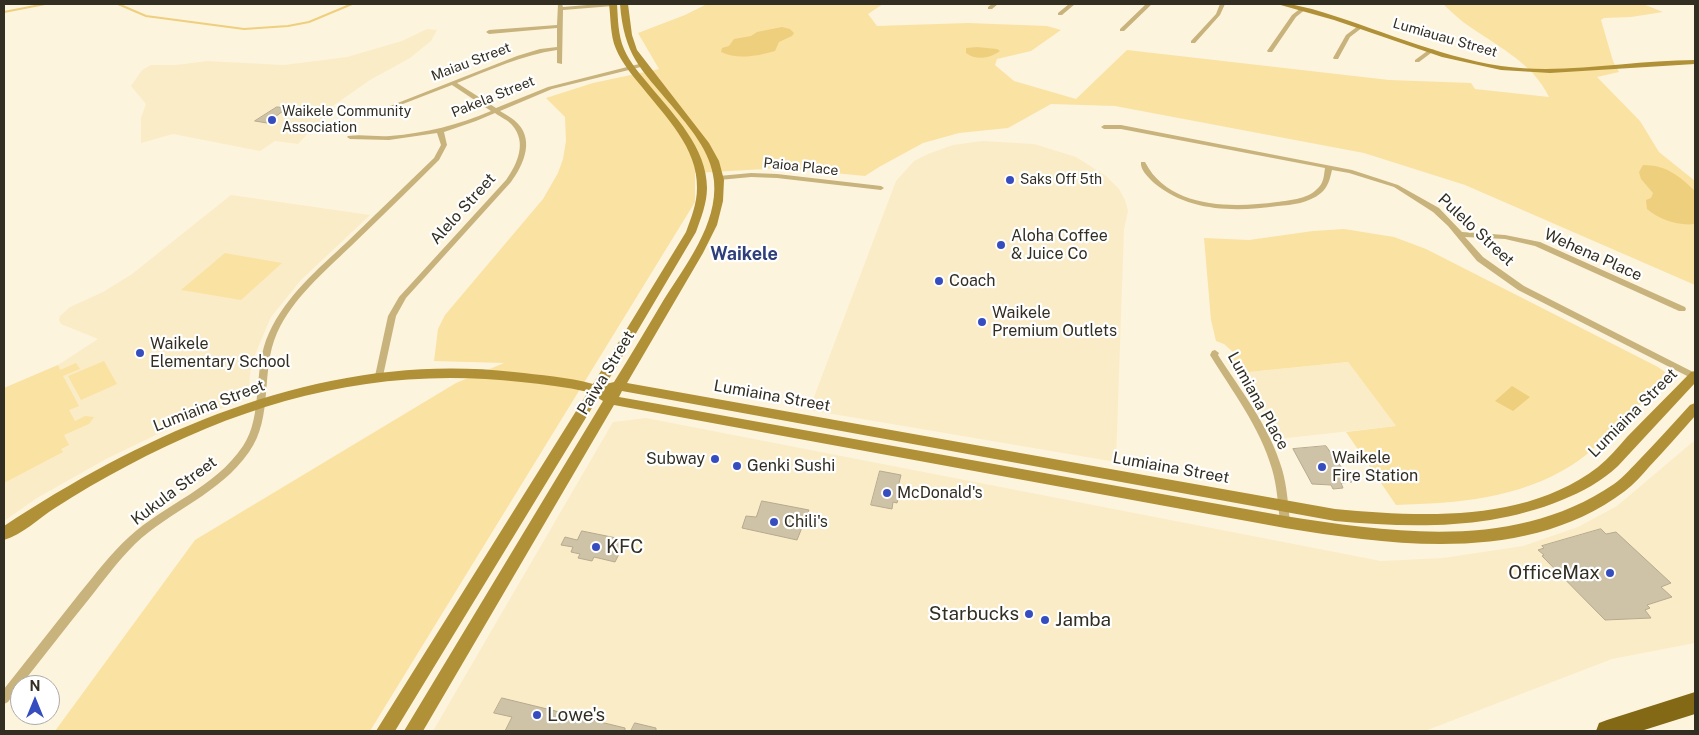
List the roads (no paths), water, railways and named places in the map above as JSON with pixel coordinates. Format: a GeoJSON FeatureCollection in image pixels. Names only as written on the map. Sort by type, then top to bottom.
{"type":"FeatureCollection","features":[{"type":"Feature","properties":{"kind":"highway"},"geometry":{"type":"LineString","coordinates":[[1607,731],[1695,703]]}},
{"type":"Feature","properties":{"kind":"street","name":"Paiwa Street"},"geometry":{"type":"LineString","coordinates":[[385,731],[596,390],[691,232],[698,217],[703,187],[702,170],[688,140],[631,68],[618,42],[613,4]]}},
{"type":"Feature","properties":{"kind":"street"},"geometry":{"type":"LineString","coordinates":[[560,63],[560,6],[620,4]]}},
{"type":"Feature","properties":{"kind":"street","name":"Paiwa Street"},"geometry":{"type":"LineString","coordinates":[[413,731],[709,232],[718,206],[719,178],[713,154],[698,131],[643,65],[631,46],[624,4]]}},
{"type":"Feature","properties":{"kind":"street"},"geometry":{"type":"LineString","coordinates":[[1060,14],[1072,4]]}},
{"type":"Feature","properties":{"kind":"street"},"geometry":{"type":"LineString","coordinates":[[1122,30],[1149,4]]}},
{"type":"Feature","properties":{"kind":"street"},"geometry":{"type":"LineString","coordinates":[[1194,42],[1218,14],[1222,4]]}},
{"type":"Feature","properties":{"kind":"street","name":"Lumiauau Street"},"geometry":{"type":"LineString","coordinates":[[1281,4],[1486,65],[1525,70],[1572,70],[1695,62]]}},
{"type":"Feature","properties":{"kind":"street"},"geometry":{"type":"LineString","coordinates":[[1270,51],[1294,16],[1303,9]]}},
{"type":"Feature","properties":{"kind":"street"},"geometry":{"type":"LineString","coordinates":[[489,32],[560,26]]}},
{"type":"Feature","properties":{"kind":"street"},"geometry":{"type":"LineString","coordinates":[[1336,58],[1348,36],[1360,27]]}},
{"type":"Feature","properties":{"kind":"street","name":"Maiau Street"},"geometry":{"type":"LineString","coordinates":[[393,106],[519,56],[560,48]]}},
{"type":"Feature","properties":{"kind":"street"},"geometry":{"type":"LineString","coordinates":[[1417,61],[1432,50]]}},
{"type":"Feature","properties":{"kind":"street","name":"Pakela Street"},"geometry":{"type":"LineString","coordinates":[[350,137],[390,138],[440,131],[464,124],[557,86],[643,65]]}},
{"type":"Feature","properties":{"kind":"street","name":"Alelo Street"},"geometry":{"type":"LineString","coordinates":[[379,376],[392,316],[403,297],[504,187],[518,168],[523,151],[522,136],[513,122],[452,83]]}},
{"type":"Feature","properties":{"kind":"street","name":"Pulelo Street"},"geometry":{"type":"LineString","coordinates":[[1104,127],[1120,127],[1374,177],[1412,194],[1445,218],[1480,258],[1520,288],[1695,376]]}},
{"type":"Feature","properties":{"kind":"street","name":"Kukula Street"},"geometry":{"type":"LineString","coordinates":[[4,698],[126,548],[157,520],[208,487],[236,462],[252,439],[257,427],[269,341],[286,308],[303,288],[437,159],[444,145],[440,131]]}},
{"type":"Feature","properties":{"kind":"street"},"geometry":{"type":"LineString","coordinates":[[1144,163],[1146,171],[1156,182],[1176,195],[1199,203],[1232,209],[1255,208],[1294,202],[1312,196],[1323,187],[1329,167]]}},
{"type":"Feature","properties":{"kind":"street"},"geometry":{"type":"LineString","coordinates":[[702,170],[719,178]]}},
{"type":"Feature","properties":{"kind":"street","name":"Paioa Place"},"geometry":{"type":"LineString","coordinates":[[719,178],[751,175],[777,176],[881,188]]}},
{"type":"Feature","properties":{"kind":"street"},"geometry":{"type":"LineString","coordinates":[[703,187],[719,178]]}},
{"type":"Feature","properties":{"kind":"street","name":"Wehena Place"},"geometry":{"type":"LineString","coordinates":[[1459,234],[1505,237],[1537,244],[1682,310]]}},
{"type":"Feature","properties":{"kind":"street","name":"Lumiana Place"},"geometry":{"type":"LineString","coordinates":[[1214,352],[1268,445],[1278,472],[1285,522]]}},
{"type":"Feature","properties":{"kind":"street","name":"Lumiaina Street"},"geometry":{"type":"LineString","coordinates":[[4,534],[51,502],[106,470],[167,440],[260,403],[331,384],[379,376],[441,372],[504,375],[569,384],[596,390],[618,386],[1284,507],[1366,518],[1441,521],[1491,516],[1537,504],[1569,491],[1601,472],[1695,376]]}},
{"type":"Feature","properties":{"kind":"street","name":"Lumiaina Street"},"geometry":{"type":"LineString","coordinates":[[596,390],[610,400],[1285,522],[1347,533],[1428,538],[1494,534],[1545,524],[1575,513],[1620,487],[1695,408]]}},
{"type":"Feature","properties":{"kind":"waterway"},"geometry":{"type":"LineString","coordinates":[[4,12],[45,4]]}},
{"type":"Feature","properties":{"kind":"waterway"},"geometry":{"type":"LineString","coordinates":[[118,4],[146,16],[244,29],[288,26],[309,22],[352,4]]}},
{"type":"Feature","properties":{"kind":"place","name":"Waikele Community Association"},"geometry":{"type":"Point","coordinates":[272,120]}},
{"type":"Feature","properties":{"kind":"place","name":"Saks Off 5th"},"geometry":{"type":"Point","coordinates":[1010,180]}},
{"type":"Feature","properties":{"kind":"place","name":"Aloha Coffee & Juice Co"},"geometry":{"type":"Point","coordinates":[1001,245]}},
{"type":"Feature","properties":{"kind":"place","name":"Coach"},"geometry":{"type":"Point","coordinates":[939,281]}},
{"type":"Feature","properties":{"kind":"place","name":"Waikele Premium Outlets"},"geometry":{"type":"Point","coordinates":[982,322]}},
{"type":"Feature","properties":{"kind":"place","name":"Waikele Elementary School"},"geometry":{"type":"Point","coordinates":[140,353]}},
{"type":"Feature","properties":{"kind":"place","name":"Subway"},"geometry":{"type":"Point","coordinates":[715,459]}},
{"type":"Feature","properties":{"kind":"place","name":"Genki Sushi"},"geometry":{"type":"Point","coordinates":[737,466]}},
{"type":"Feature","properties":{"kind":"place","name":"Waikele Fire Station"},"geometry":{"type":"Point","coordinates":[1322,467]}},
{"type":"Feature","properties":{"kind":"place","name":"McDonald's"},"geometry":{"type":"Point","coordinates":[887,493]}},
{"type":"Feature","properties":{"kind":"place","name":"Chili's"},"geometry":{"type":"Point","coordinates":[774,522]}},
{"type":"Feature","properties":{"kind":"place","name":"KFC"},"geometry":{"type":"Point","coordinates":[596,547]}},
{"type":"Feature","properties":{"kind":"place","name":"OfficeMax"},"geometry":{"type":"Point","coordinates":[1610,573]}},
{"type":"Feature","properties":{"kind":"place","name":"Starbucks"},"geometry":{"type":"Point","coordinates":[1029,614]}},
{"type":"Feature","properties":{"kind":"place","name":"Jamba"},"geometry":{"type":"Point","coordinates":[1045,620]}},
{"type":"Feature","properties":{"kind":"place","name":"Lowe's"},"geometry":{"type":"Point","coordinates":[537,715]}},
{"type":"Feature","properties":{"kind":"district","name":"Waikele"},"geometry":{"type":"Point","coordinates":[744,254]}}]}
